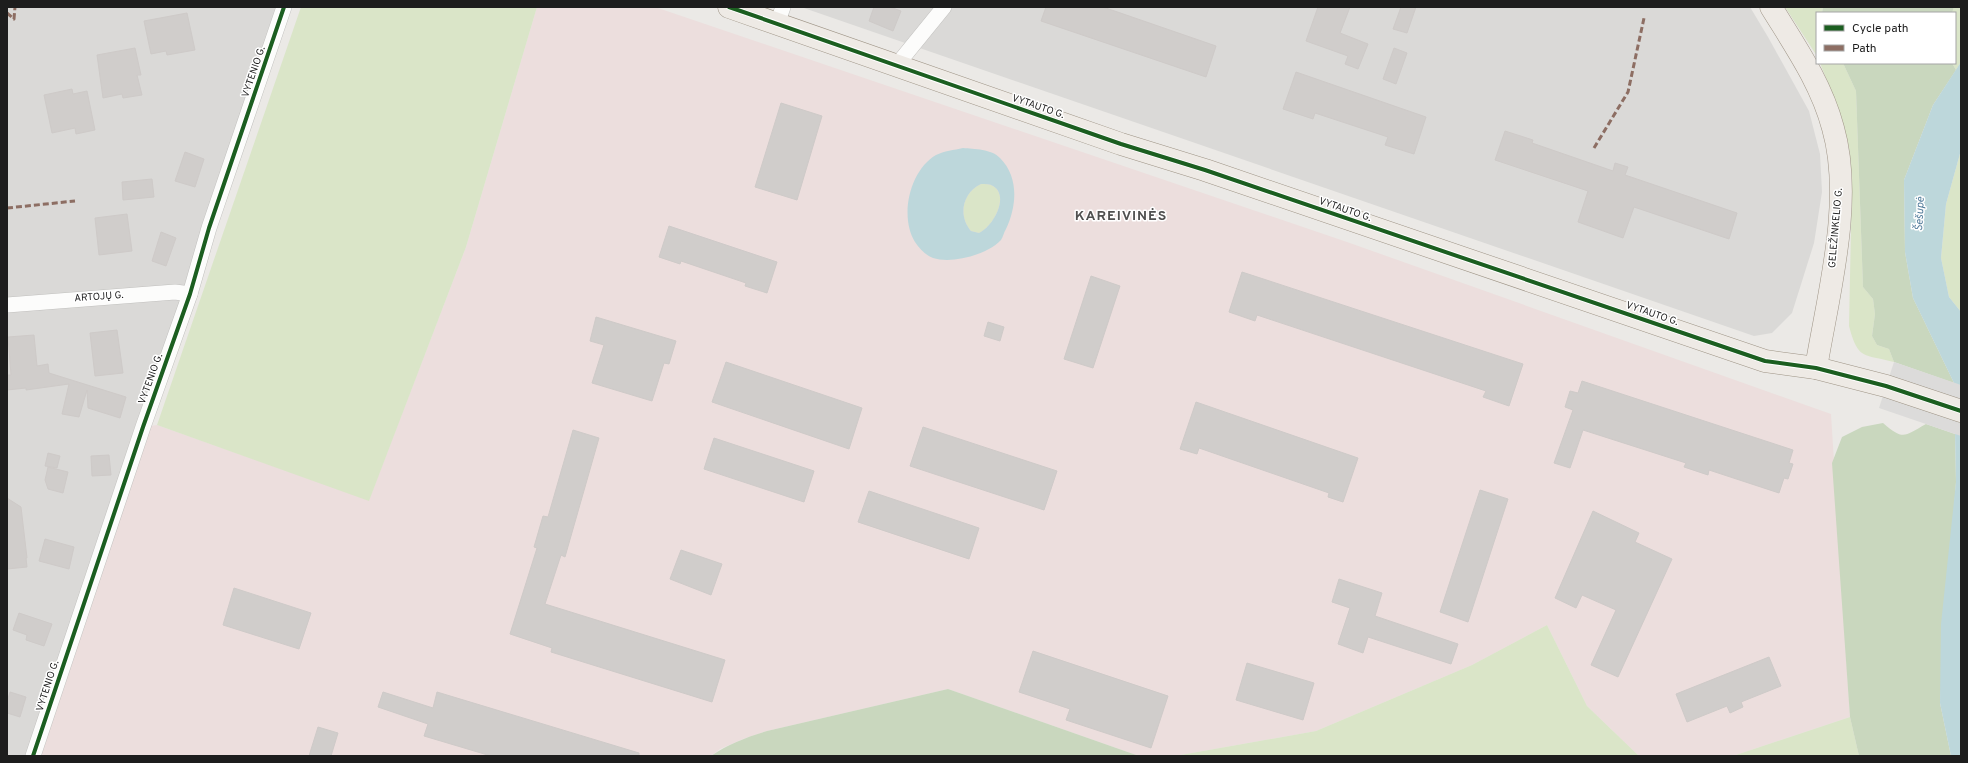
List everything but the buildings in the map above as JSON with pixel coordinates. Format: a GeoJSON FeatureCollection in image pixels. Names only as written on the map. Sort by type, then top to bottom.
{"type":"FeatureCollection","features":[{"type":"Feature","properties":{"kind":"main road","name":"VYTAUTO G."},"geometry":{"type":"LineString","coordinates":[[729,7],[780,15],[896,66],[1121,144],[1205,170],[1765,361],[1816,368],[1886,386],[1961,411]]}},
{"type":"Feature","properties":{"kind":"main road","name":"GELEŽINKELIO G."},"geometry":{"type":"LineString","coordinates":[[1771,7],[1815,80],[1831,123],[1838,149],[1840,176],[1839,219],[1816,368]]}},
{"type":"Feature","properties":{"kind":"street","name":"VYTENIO G."},"geometry":{"type":"LineString","coordinates":[[33,756],[143,427],[190,294],[209,228],[284,7]]}},
{"type":"Feature","properties":{"kind":"street"},"geometry":{"type":"LineString","coordinates":[[896,66],[944,7]]}},
{"type":"Feature","properties":{"kind":"street","name":"ARTOJŲ G."},"geometry":{"type":"LineString","coordinates":[[7,305],[175,292],[190,294]]}},
{"type":"Feature","properties":{"kind":"shaded area"},"geometry":{"type":"Polygon","coordinates":[[[7,7],[284,7],[33,756],[7,756],[7,7]]]}},
{"type":"Feature","properties":{"kind":"shaded area"},"geometry":{"type":"Polygon","coordinates":[[[537,7],[655,7],[1347,242],[1831,414],[1850,717],[1733,756],[1639,756],[1587,706],[1547,625],[1472,665],[1316,731],[1175,756],[1139,756],[948,689],[767,731],[720,749],[711,756],[33,756],[143,427],[157,425],[369,500],[466,247],[537,7]]]}},
{"type":"Feature","properties":{"kind":"shaded area"},"geometry":{"type":"Polygon","coordinates":[[[801,7],[1750,7],[1809,111],[1820,154],[1822,192],[1814,243],[1792,313],[1772,333],[1754,336],[801,7]]]}},
{"type":"Feature","properties":{"kind":"green space"},"geometry":{"type":"Polygon","coordinates":[[[301,7],[537,7],[466,247],[369,501],[157,425],[301,7]]]}},
{"type":"Feature","properties":{"kind":"green space"},"geometry":{"type":"Polygon","coordinates":[[[1785,7],[1823,7],[1822,12],[1816,12],[1816,54],[1785,7]]]}},
{"type":"Feature","properties":{"kind":"green space"},"geometry":{"type":"Polygon","coordinates":[[[1823,7],[1954,7],[1952,12],[1822,12],[1823,7]]]}},
{"type":"Feature","properties":{"kind":"green space"},"geometry":{"type":"Polygon","coordinates":[[[1954,7],[1961,7],[1961,62],[1956,70],[1953,64],[1956,64],[1956,12],[1952,12],[1954,7]]]}},
{"type":"Feature","properties":{"kind":"green space"},"geometry":{"type":"Polygon","coordinates":[[[1820,64],[1843,64],[1856,91],[1863,287],[1873,299],[1875,314],[1872,336],[1877,345],[1889,349],[1894,362],[1863,354],[1855,345],[1849,326],[1852,179],[1849,148],[1841,116],[1820,64]]]}},
{"type":"Feature","properties":{"kind":"green space"},"geometry":{"type":"Polygon","coordinates":[[[1843,64],[1953,64],[1956,70],[1933,105],[1904,180],[1905,252],[1913,298],[1954,383],[1894,362],[1889,349],[1877,345],[1872,336],[1875,314],[1873,299],[1863,287],[1856,91],[1843,64]]]}},
{"type":"Feature","properties":{"kind":"green space"},"geometry":{"type":"Polygon","coordinates":[[[1961,150],[1961,312],[1949,297],[1941,258],[1946,204],[1961,150]]]}},
{"type":"Feature","properties":{"kind":"green space"},"geometry":{"type":"Polygon","coordinates":[[[981,184],[992,185],[998,191],[1000,204],[998,211],[989,225],[979,233],[971,231],[964,219],[963,212],[966,199],[975,188],[981,184]]]}},
{"type":"Feature","properties":{"kind":"green space"},"geometry":{"type":"Polygon","coordinates":[[[1883,423],[1895,432],[1904,435],[1926,424],[1955,434],[1956,482],[1940,703],[1951,756],[1859,756],[1850,717],[1832,463],[1842,437],[1862,427],[1883,423]]]}},
{"type":"Feature","properties":{"kind":"green space"},"geometry":{"type":"Polygon","coordinates":[[[1547,625],[1587,706],[1639,756],[1175,756],[1316,731],[1472,665],[1547,625]]]}},
{"type":"Feature","properties":{"kind":"green space"},"geometry":{"type":"Polygon","coordinates":[[[948,689],[1139,756],[711,756],[738,741],[767,731],[948,689]]]}},
{"type":"Feature","properties":{"kind":"green space"},"geometry":{"type":"Polygon","coordinates":[[[1850,717],[1859,756],[1733,756],[1850,717]]]}},
{"type":"Feature","properties":{"kind":"water","name":"Šešupė"},"geometry":{"type":"Polygon","coordinates":[[[1961,62],[1961,150],[1946,204],[1941,258],[1949,297],[1961,312],[1961,756],[1951,756],[1940,703],[1941,624],[1956,482],[1954,383],[1913,298],[1905,252],[1904,180],[1933,105],[1961,62]]]}},
{"type":"Feature","properties":{"kind":"water"},"geometry":{"type":"Polygon","coordinates":[[[963,148],[988,151],[1000,158],[1006,166],[1013,183],[1014,201],[1010,220],[1001,240],[995,245],[969,257],[941,260],[930,257],[918,247],[915,242],[910,231],[908,220],[910,194],[914,182],[927,162],[936,155],[963,148]],[[981,184],[970,193],[966,199],[963,212],[964,219],[971,231],[979,233],[989,225],[998,211],[1000,204],[998,191],[992,185],[981,184]]]}},
{"type":"Feature","properties":{"kind":"pier"},"geometry":{"type":"Polygon","coordinates":[[[1894,362],[1961,385],[1961,436],[1879,408],[1894,362]]]}},
{"type":"Feature","properties":{"kind":"marked path"},"geometry":{"type":"LineString","coordinates":[[7,13],[14,19],[15,7]]}},
{"type":"Feature","properties":{"kind":"marked path"},"geometry":{"type":"LineString","coordinates":[[1594,148],[1628,92],[1644,18]]}},
{"type":"Feature","properties":{"kind":"marked path"},"geometry":{"type":"LineString","coordinates":[[7,208],[75,201]]}},
{"type":"Feature","properties":{"kind":"cycle path"},"geometry":{"type":"LineString","coordinates":[[33,756],[143,427],[190,294],[209,228],[284,7]]}},
{"type":"Feature","properties":{"kind":"cycle path"},"geometry":{"type":"LineString","coordinates":[[729,7],[1121,144],[1205,170],[1765,361],[1816,368],[1886,386],[1961,411]]}},
{"type":"Feature","properties":{"kind":"district","name":"KAREIVINĖS"},"geometry":{"type":"Point","coordinates":[1121,216]}}]}
